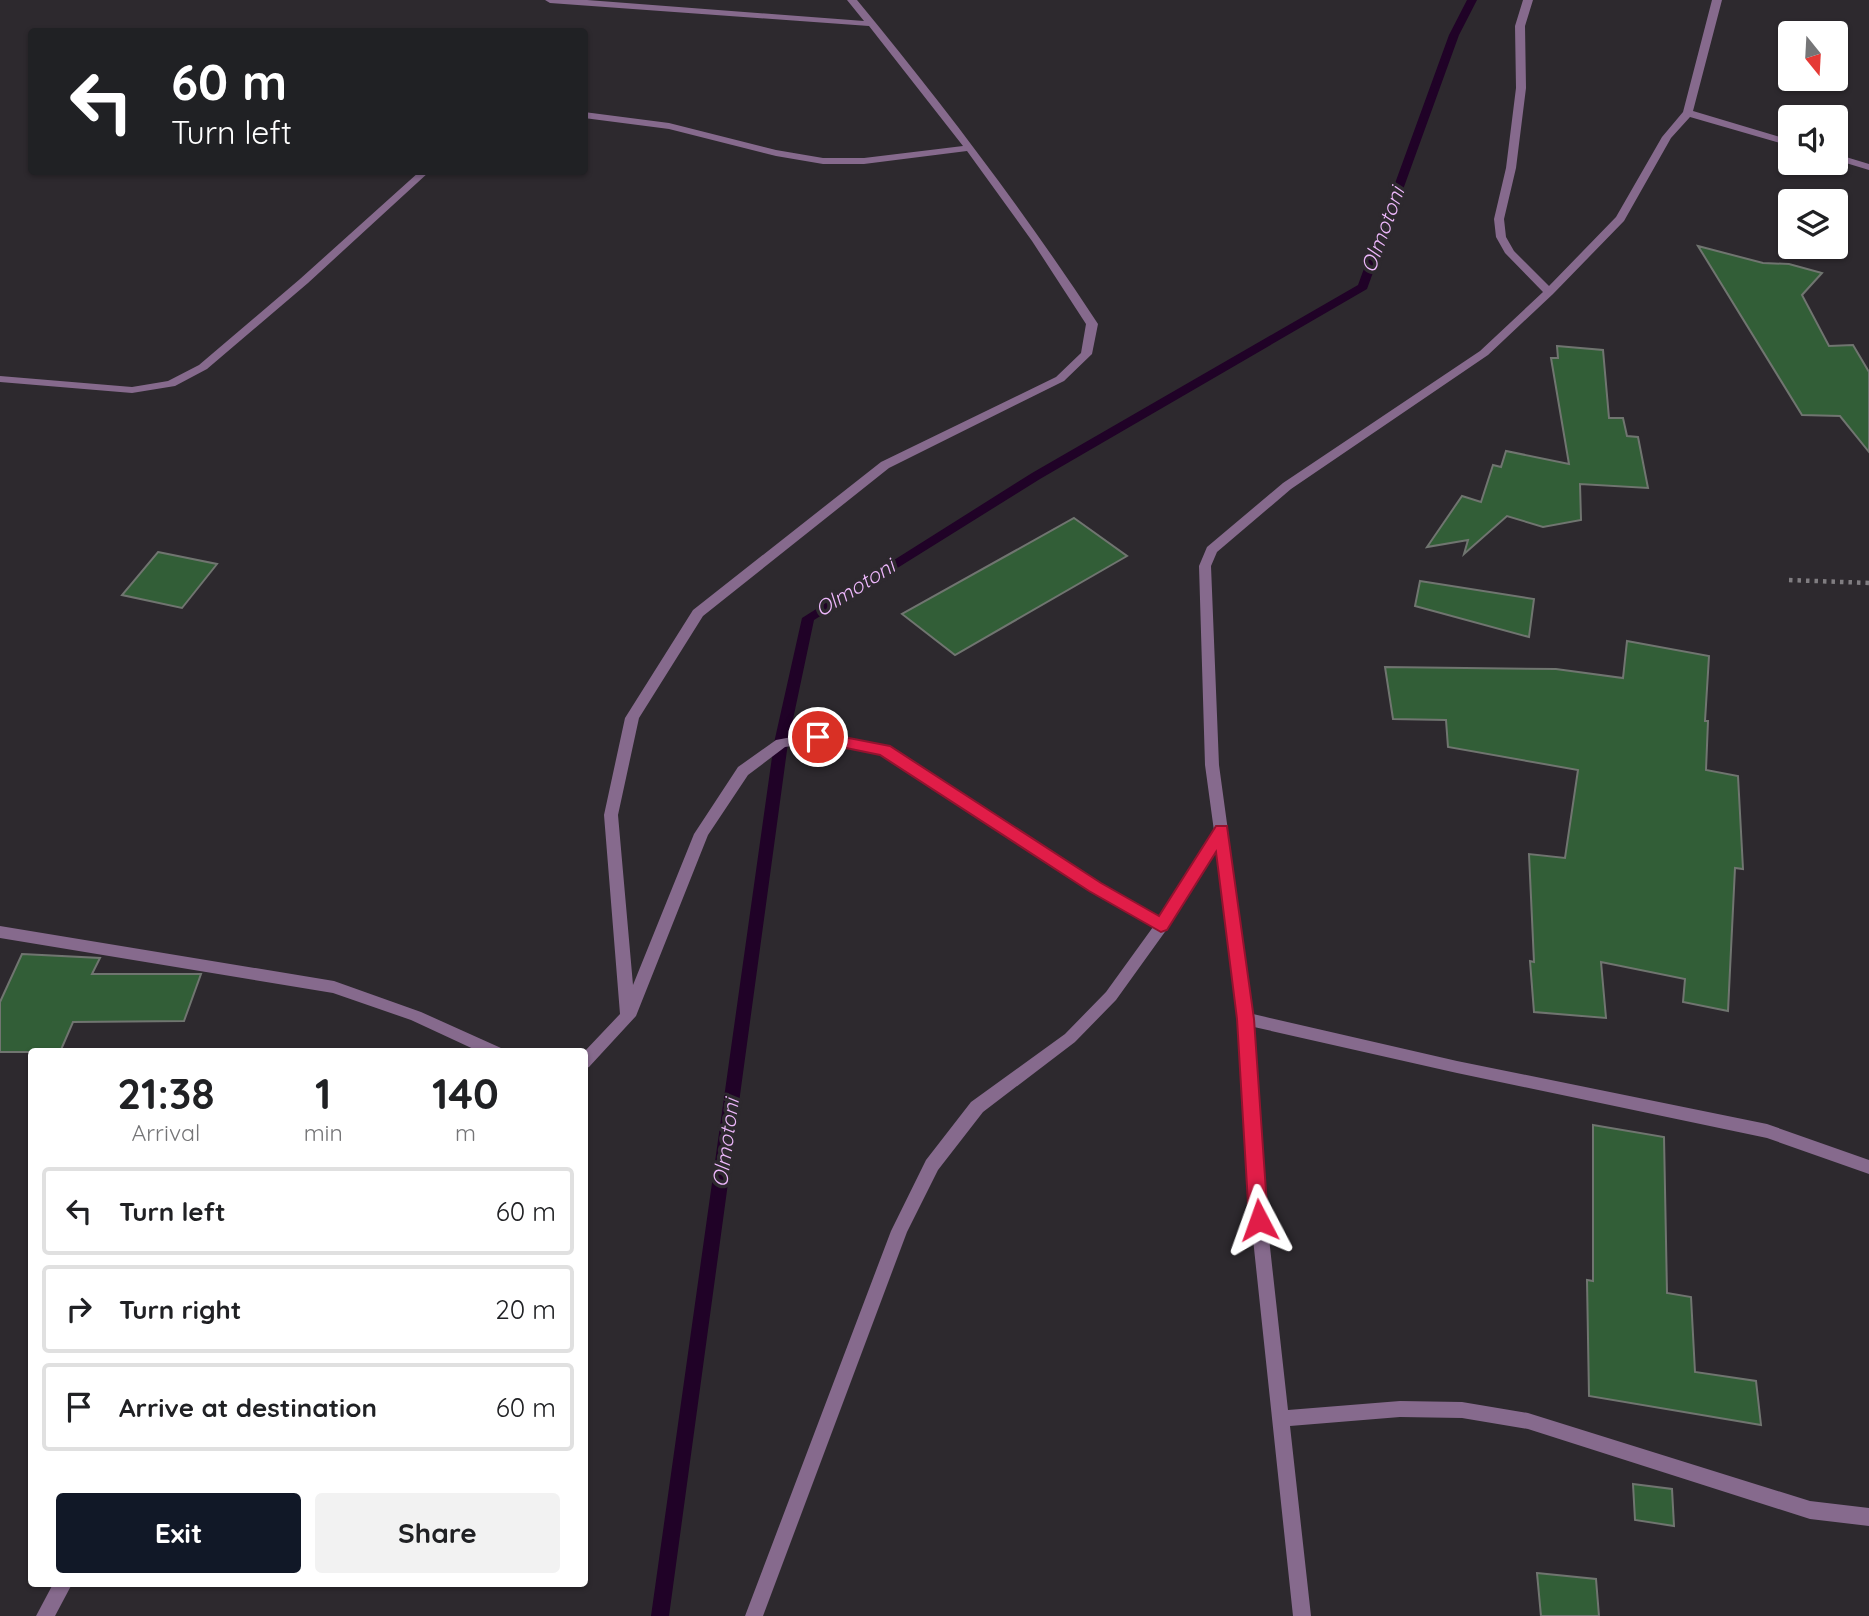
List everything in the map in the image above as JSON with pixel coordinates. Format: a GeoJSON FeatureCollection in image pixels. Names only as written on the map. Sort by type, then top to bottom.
{"type":"FeatureCollection","features":[{"type":"Feature","properties":{"kind":"street"},"geometry":{"type":"LineString","coordinates":[[550,0],[873,24]]}},
{"type":"Feature","properties":{"kind":"street"},"geometry":{"type":"LineString","coordinates":[[628,1016],[611,815],[632,718],[698,613],[886,465],[1060,379],[1086,354],[1092,324],[1063,279],[969,148],[852,0]]}},
{"type":"Feature","properties":{"kind":"street"},"geometry":{"type":"LineString","coordinates":[[1528,0],[1520,26],[1521,88],[1511,168],[1499,219],[1501,237],[1510,253],[1549,292]]}},
{"type":"Feature","properties":{"kind":"street"},"geometry":{"type":"LineString","coordinates":[[1302,1616],[1259,1220],[1246,1019],[1212,765],[1205,566],[1211,550],[1287,486],[1484,353],[1549,292],[1620,219],[1667,138],[1688,113],[1717,0]]}},
{"type":"Feature","properties":{"kind":"street"},"geometry":{"type":"LineString","coordinates":[[1688,113],[1778,139]]}},
{"type":"Feature","properties":{"kind":"street"},"geometry":{"type":"LineString","coordinates":[[588,115],[659,123],[806,160],[842,162],[969,148]]}},
{"type":"Feature","properties":{"kind":"street"},"geometry":{"type":"LineString","coordinates":[[1848,161],[1869,167]]}},
{"type":"Feature","properties":{"kind":"street"},"geometry":{"type":"LineString","coordinates":[[0,379],[132,390],[171,384],[203,367],[304,281],[421,175]]}},
{"type":"Feature","properties":{"kind":"street"},"geometry":{"type":"LineString","coordinates":[[588,1059],[628,1016],[701,834],[743,771],[781,743],[818,737],[884,750],[1095,887],[1161,925]]}},
{"type":"Feature","properties":{"kind":"street"},"geometry":{"type":"LineString","coordinates":[[754,1616],[899,1231],[932,1165],[977,1107],[1070,1038],[1111,996],[1222,830]]}},
{"type":"Feature","properties":{"kind":"street"},"geometry":{"type":"LineString","coordinates":[[0,932],[334,986],[416,1016],[487,1048]]}},
{"type":"Feature","properties":{"kind":"street"},"geometry":{"type":"LineString","coordinates":[[1246,1019],[1457,1067],[1768,1131],[1869,1167]]}},
{"type":"Feature","properties":{"kind":"street"},"geometry":{"type":"LineString","coordinates":[[1281,1419],[1400,1409],[1462,1410],[1528,1421],[1810,1510],[1869,1517]]}},
{"type":"Feature","properties":{"kind":"street"},"geometry":{"type":"LineString","coordinates":[[45,1616],[60,1587]]}},
{"type":"Feature","properties":{"kind":"path"},"geometry":{"type":"LineString","coordinates":[[1789,580],[1869,583]]}},
{"type":"Feature","properties":{"kind":"building"},"geometry":{"type":"Polygon","coordinates":[[[1698,246],[1763,263],[1789,264],[1822,273],[1802,295],[1829,346],[1853,345],[1869,372],[1869,452],[1840,416],[1802,415],[1698,246]]]}},
{"type":"Feature","properties":{"kind":"building"},"geometry":{"type":"Polygon","coordinates":[[[1557,346],[1603,350],[1609,418],[1623,418],[1627,436],[1638,437],[1648,488],[1580,484],[1581,520],[1543,527],[1507,516],[1464,554],[1468,540],[1427,547],[1462,496],[1481,502],[1493,465],[1501,467],[1506,451],[1569,464],[1551,358],[1558,358],[1557,346]]]}},
{"type":"Feature","properties":{"kind":"building"},"geometry":{"type":"Polygon","coordinates":[[[1074,518],[1127,556],[955,655],[902,614],[1074,518]]]}},
{"type":"Feature","properties":{"kind":"building"},"geometry":{"type":"Polygon","coordinates":[[[158,552],[217,564],[182,608],[122,595],[158,552]]]}},
{"type":"Feature","properties":{"kind":"building"},"geometry":{"type":"Polygon","coordinates":[[[1420,581],[1534,599],[1529,637],[1415,606],[1420,581]]]}},
{"type":"Feature","properties":{"kind":"building"},"geometry":{"type":"Polygon","coordinates":[[[1627,641],[1709,656],[1705,721],[1708,721],[1706,770],[1738,776],[1743,869],[1735,868],[1728,1011],[1683,1002],[1685,979],[1601,962],[1606,1018],[1534,1012],[1530,961],[1534,962],[1529,854],[1565,858],[1578,770],[1448,747],[1446,720],[1393,719],[1385,667],[1556,669],[1623,678],[1627,641]]]}},
{"type":"Feature","properties":{"kind":"building"},"geometry":{"type":"Polygon","coordinates":[[[22,954],[100,958],[92,974],[201,974],[184,1021],[73,1022],[62,1048],[28,1048],[28,1052],[0,1052],[0,1002],[22,954]]]}},
{"type":"Feature","properties":{"kind":"building"},"geometry":{"type":"Polygon","coordinates":[[[1593,1125],[1664,1137],[1667,1293],[1691,1297],[1695,1372],[1756,1381],[1761,1425],[1589,1396],[1587,1280],[1593,1281],[1593,1125]]]}},
{"type":"Feature","properties":{"kind":"building"},"geometry":{"type":"Polygon","coordinates":[[[1633,1484],[1672,1489],[1674,1526],[1635,1520],[1633,1484]]]}},
{"type":"Feature","properties":{"kind":"building"},"geometry":{"type":"Polygon","coordinates":[[[1537,1573],[1596,1579],[1599,1616],[1541,1616],[1537,1573]]]}},
{"type":"Feature","properties":{"kind":"waterway","name":"Olmotoni"},"geometry":{"type":"LineString","coordinates":[[660,1616],[781,743],[808,618],[1036,476],[1363,287],[1454,35],[1472,0]]}},
{"type":"Feature","properties":{"kind":"route"},"geometry":{"type":"LineString","coordinates":[[818,737],[884,750],[1095,887],[1161,925],[1222,830],[1246,1019],[1259,1220]]}}]}
